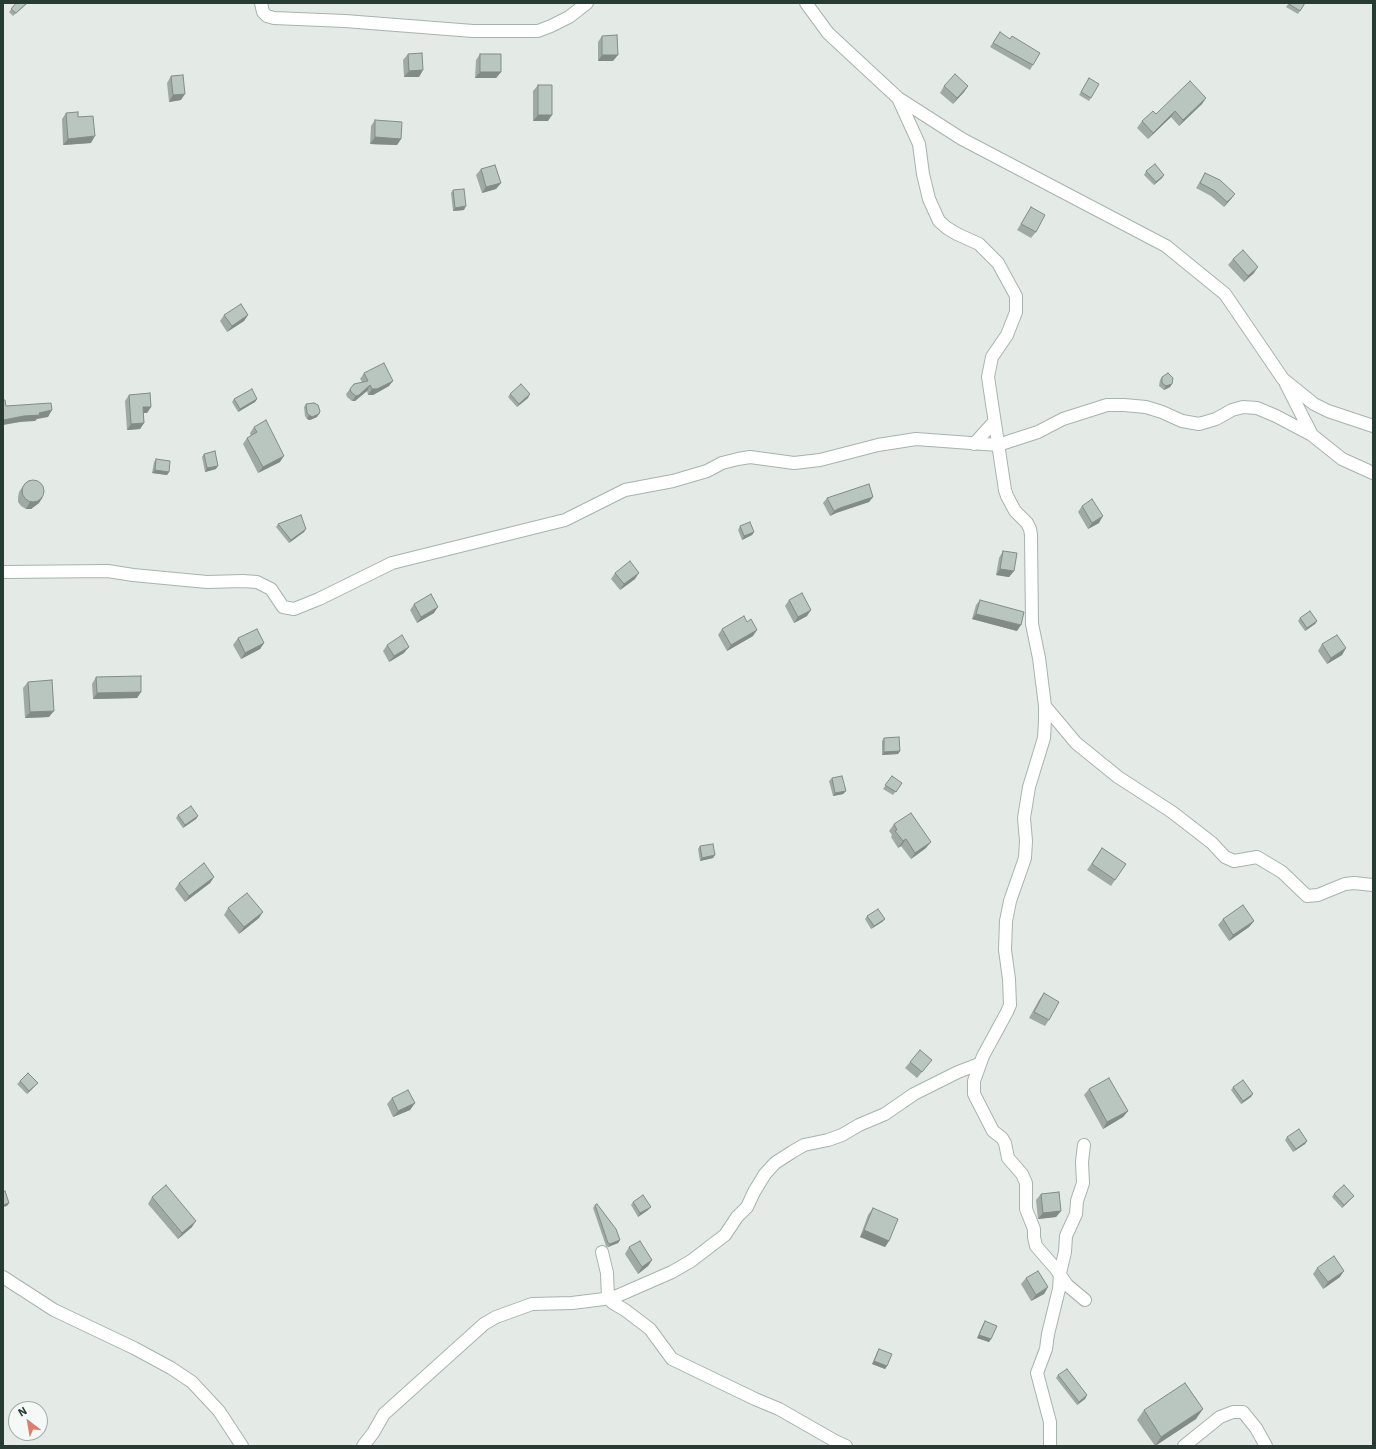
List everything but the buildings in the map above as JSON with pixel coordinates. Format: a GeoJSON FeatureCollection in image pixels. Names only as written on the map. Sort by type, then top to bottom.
{"type":"FeatureCollection","features":[{"type":"Feature","properties":{"kind":"street"},"geometry":{"type":"LineString","coordinates":[[261,3],[263,12],[267,16],[274,18],[345,20],[473,31],[538,31],[569,17],[587,3]]}},
{"type":"Feature","properties":{"kind":"street"},"geometry":{"type":"LineString","coordinates":[[806,3],[828,33],[898,98],[962,139],[1166,246],[1225,294],[1283,379],[1312,435]]}},
{"type":"Feature","properties":{"kind":"street"},"geometry":{"type":"LineString","coordinates":[[898,98],[919,144],[923,174],[929,198],[939,221],[957,234],[979,244],[998,263],[1016,296],[1016,312],[1007,335],[992,358],[988,377],[1007,496],[1016,511],[1027,523],[1031,535],[1032,624],[1039,658],[1045,706],[1044,738],[1029,787],[1024,818],[1027,852],[1010,901],[1006,921],[1005,950],[1009,979],[1010,1005],[982,1056],[974,1081],[974,1094],[993,1131],[1002,1138],[1005,1143],[1008,1158],[1022,1174],[1026,1183],[1026,1209],[1034,1229],[1036,1246],[1060,1273],[1067,1285],[1085,1300]]}},
{"type":"Feature","properties":{"kind":"street"},"geometry":{"type":"LineString","coordinates":[[1283,379],[1314,404],[1328,411],[1372,425]]}},
{"type":"Feature","properties":{"kind":"street"},"geometry":{"type":"LineString","coordinates":[[3,572],[108,570],[207,582],[257,582],[271,589],[283,607],[294,609],[392,563],[565,520],[625,490],[673,481],[707,471],[722,463],[738,458],[794,463],[820,460],[878,445],[916,438],[998,445],[1038,432],[1063,419],[1107,405],[1146,407],[1182,421],[1199,424],[1216,419],[1232,410],[1243,407],[1257,408],[1312,435],[1342,459],[1373,473]]}},
{"type":"Feature","properties":{"kind":"street"},"geometry":{"type":"LineString","coordinates":[[974,444],[994,422]]}},
{"type":"Feature","properties":{"kind":"street"},"geometry":{"type":"LineString","coordinates":[[1045,706],[1076,743],[1118,777],[1172,812],[1212,843],[1225,857],[1234,861],[1257,857],[1282,872],[1307,896],[1318,895],[1346,884],[1354,883],[1373,885]]}},
{"type":"Feature","properties":{"kind":"street"},"geometry":{"type":"LineString","coordinates":[[363,1446],[373,1433],[384,1414],[484,1324],[496,1317],[532,1304],[572,1303],[616,1296],[672,1272],[691,1262],[725,1234],[738,1216],[747,1207],[765,1174],[776,1163],[792,1152],[804,1145],[828,1140],[842,1135],[858,1125],[885,1114],[914,1094],[958,1072],[979,1064]]}},
{"type":"Feature","properties":{"kind":"street"},"geometry":{"type":"LineString","coordinates":[[1050,1446],[1049,1414],[1037,1373],[1046,1349],[1048,1334],[1059,1290],[1066,1236],[1076,1214],[1077,1201],[1083,1183],[1082,1162],[1084,1145]]}},
{"type":"Feature","properties":{"kind":"street"},"geometry":{"type":"LineString","coordinates":[[602,1252],[607,1272],[608,1298],[612,1303],[625,1310],[650,1329],[672,1359],[779,1409],[846,1446]]}},
{"type":"Feature","properties":{"kind":"street"},"geometry":{"type":"LineString","coordinates":[[3,1277],[54,1310],[134,1348],[171,1368],[192,1382],[219,1411],[242,1446]]}},
{"type":"Feature","properties":{"kind":"street"},"geometry":{"type":"LineString","coordinates":[[1184,1446],[1220,1417],[1233,1412],[1243,1412],[1256,1428],[1266,1446]]}}]}
